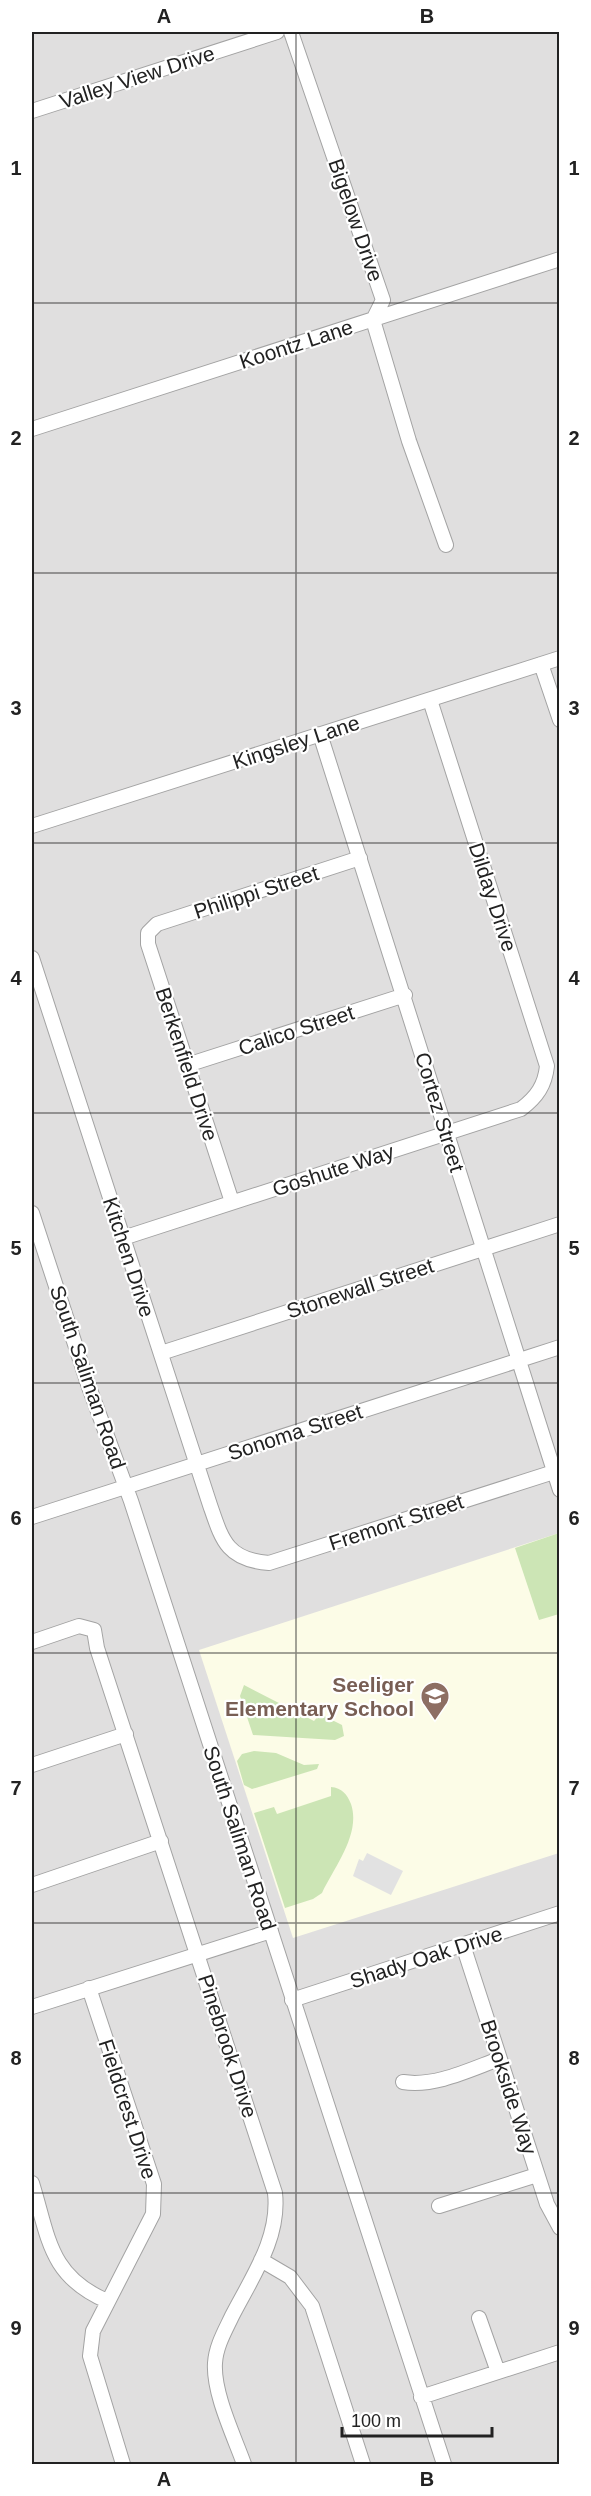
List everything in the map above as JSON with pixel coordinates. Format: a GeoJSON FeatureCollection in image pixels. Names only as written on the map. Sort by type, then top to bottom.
{"type":"FeatureCollection","features":[{"type":"Feature","properties":{"kind":"street","name":"Valley View Drive"},"geometry":{"type":"LineString","coordinates":[[32,111],[277,32]]}},
{"type":"Feature","properties":{"kind":"street","name":"Bigelow Drive"},"geometry":{"type":"LineString","coordinates":[[291,32],[383,300],[373,320]]}},
{"type":"Feature","properties":{"kind":"street","name":"Koontz Lane"},"geometry":{"type":"LineString","coordinates":[[32,429],[560,259]]}},
{"type":"Feature","properties":{"kind":"street"},"geometry":{"type":"LineString","coordinates":[[373,320],[409,441],[446,545]]}},
{"type":"Feature","properties":{"kind":"street","name":"Kingsley Lane"},"geometry":{"type":"LineString","coordinates":[[32,826],[560,658]]}},
{"type":"Feature","properties":{"kind":"street"},"geometry":{"type":"LineString","coordinates":[[541,664],[560,720]]}},
{"type":"Feature","properties":{"kind":"street","name":"Dilday Drive"},"geometry":{"type":"LineString","coordinates":[[430,700],[546,1066],[546,1077],[538,1094]]}},
{"type":"Feature","properties":{"kind":"street","name":"Cortez Street"},"geometry":{"type":"LineString","coordinates":[[320,734],[405,995],[517,1361],[556,1470],[560,1490]]}},
{"type":"Feature","properties":{"kind":"street","name":"Philippi Street"},"geometry":{"type":"LineString","coordinates":[[152,927],[360,858]]}},
{"type":"Feature","properties":{"kind":"street","name":"Berkenfield Drive"},"geometry":{"type":"LineString","coordinates":[[152,927],[148,933],[148,944],[231,1202]]}},
{"type":"Feature","properties":{"kind":"street","name":"Kitchen Drive"},"geometry":{"type":"LineString","coordinates":[[32,958],[196,1464],[223,1540],[233,1552]]}},
{"type":"Feature","properties":{"kind":"street","name":"Calico Street"},"geometry":{"type":"LineString","coordinates":[[187,1065],[405,995]]}},
{"type":"Feature","properties":{"kind":"street","name":"Goshute Way"},"geometry":{"type":"LineString","coordinates":[[123,1238],[521,1109],[538,1094]]}},
{"type":"Feature","properties":{"kind":"street","name":"South Saliman Road"},"geometry":{"type":"LineString","coordinates":[[32,1213],[89,1387],[126,1486],[444,2464]]}},
{"type":"Feature","properties":{"kind":"street","name":"Stonewall Street"},"geometry":{"type":"LineString","coordinates":[[161,1353],[560,1224]]}},
{"type":"Feature","properties":{"kind":"street","name":"Sonoma Street"},"geometry":{"type":"LineString","coordinates":[[32,1517],[560,1347]]}},
{"type":"Feature","properties":{"kind":"street","name":"Fremont Street"},"geometry":{"type":"LineString","coordinates":[[233,1552],[248,1561],[268,1563],[556,1470]]}},
{"type":"Feature","properties":{"kind":"street","name":"Pinebrook Drive"},"geometry":{"type":"LineString","coordinates":[[32,1642],[79,1626],[94,1630],[275,2193],[276,2223],[272,2238],[221,2338],[215,2365],[218,2388],[244,2464]]}},
{"type":"Feature","properties":{"kind":"street"},"geometry":{"type":"LineString","coordinates":[[32,1765],[126,1734]]}},
{"type":"Feature","properties":{"kind":"street"},"geometry":{"type":"LineString","coordinates":[[32,1885],[161,1841]]}},
{"type":"Feature","properties":{"kind":"street","name":"Shady Oak Drive"},"geometry":{"type":"LineString","coordinates":[[292,2000],[560,1913]]}},
{"type":"Feature","properties":{"kind":"street"},"geometry":{"type":"LineString","coordinates":[[32,2007],[271,1931]]}},
{"type":"Feature","properties":{"kind":"street","name":"Brookside Way"},"geometry":{"type":"LineString","coordinates":[[463,1945],[546,2204],[560,2228]]}},
{"type":"Feature","properties":{"kind":"street","name":"Fieldcrest Drive"},"geometry":{"type":"LineString","coordinates":[[89,1988],[154,2184],[153,2214],[93,2331],[90,2356],[123,2464]]}},
{"type":"Feature","properties":{"kind":"street"},"geometry":{"type":"LineString","coordinates":[[403,2082],[418,2084],[434,2081],[499,2059]]}},
{"type":"Feature","properties":{"kind":"street"},"geometry":{"type":"LineString","coordinates":[[439,2206],[537,2175]]}},
{"type":"Feature","properties":{"kind":"street"},"geometry":{"type":"LineString","coordinates":[[32,2183],[60,2266],[73,2283],[107,2301]]}},
{"type":"Feature","properties":{"kind":"street"},"geometry":{"type":"LineString","coordinates":[[261,2260],[290,2277],[312,2306],[363,2464]]}},
{"type":"Feature","properties":{"kind":"street"},"geometry":{"type":"LineString","coordinates":[[479,2318],[498,2372]]}},
{"type":"Feature","properties":{"kind":"street"},"geometry":{"type":"LineString","coordinates":[[421,2397],[560,2352]]}},
{"type":"Feature","properties":{"kind":"shaded area"},"geometry":{"type":"Polygon","coordinates":[[[32,32],[559,32],[559,2464],[32,2464],[32,32]]]}},
{"type":"Feature","properties":{"kind":"shaded area"},"geometry":{"type":"Polygon","coordinates":[[[559,1533],[559,1853],[293,1938],[199,1650],[559,1533]]]}},
{"type":"Feature","properties":{"kind":"shaded area"},"geometry":{"type":"Polygon","coordinates":[[[367,1853],[403,1871],[391,1895],[353,1876],[359,1859],[363,1861],[367,1853]]]}},
{"type":"Feature","properties":{"kind":"green space"},"geometry":{"type":"Polygon","coordinates":[[[559,1533],[559,1614],[539,1620],[515,1548],[559,1533]]]}},
{"type":"Feature","properties":{"kind":"green space"},"geometry":{"type":"Polygon","coordinates":[[[244,1685],[314,1721],[320,1714],[342,1725],[344,1736],[335,1740],[253,1735],[240,1696],[244,1685]]]}},
{"type":"Feature","properties":{"kind":"green space"},"geometry":{"type":"Polygon","coordinates":[[[254,1751],[276,1753],[304,1765],[319,1764],[317,1769],[252,1789],[244,1785],[237,1761],[242,1754],[254,1751]]]}},
{"type":"Feature","properties":{"kind":"green space"},"geometry":{"type":"Polygon","coordinates":[[[331,1787],[344,1792],[351,1804],[353,1827],[350,1838],[322,1893],[313,1899],[285,1908],[254,1813],[274,1807],[277,1814],[331,1796],[331,1787]]]}},
{"type":"Feature","properties":{"kind":"place","name":"Seeliger Elementary School"},"geometry":{"type":"Point","coordinates":[435,1722]}}]}
